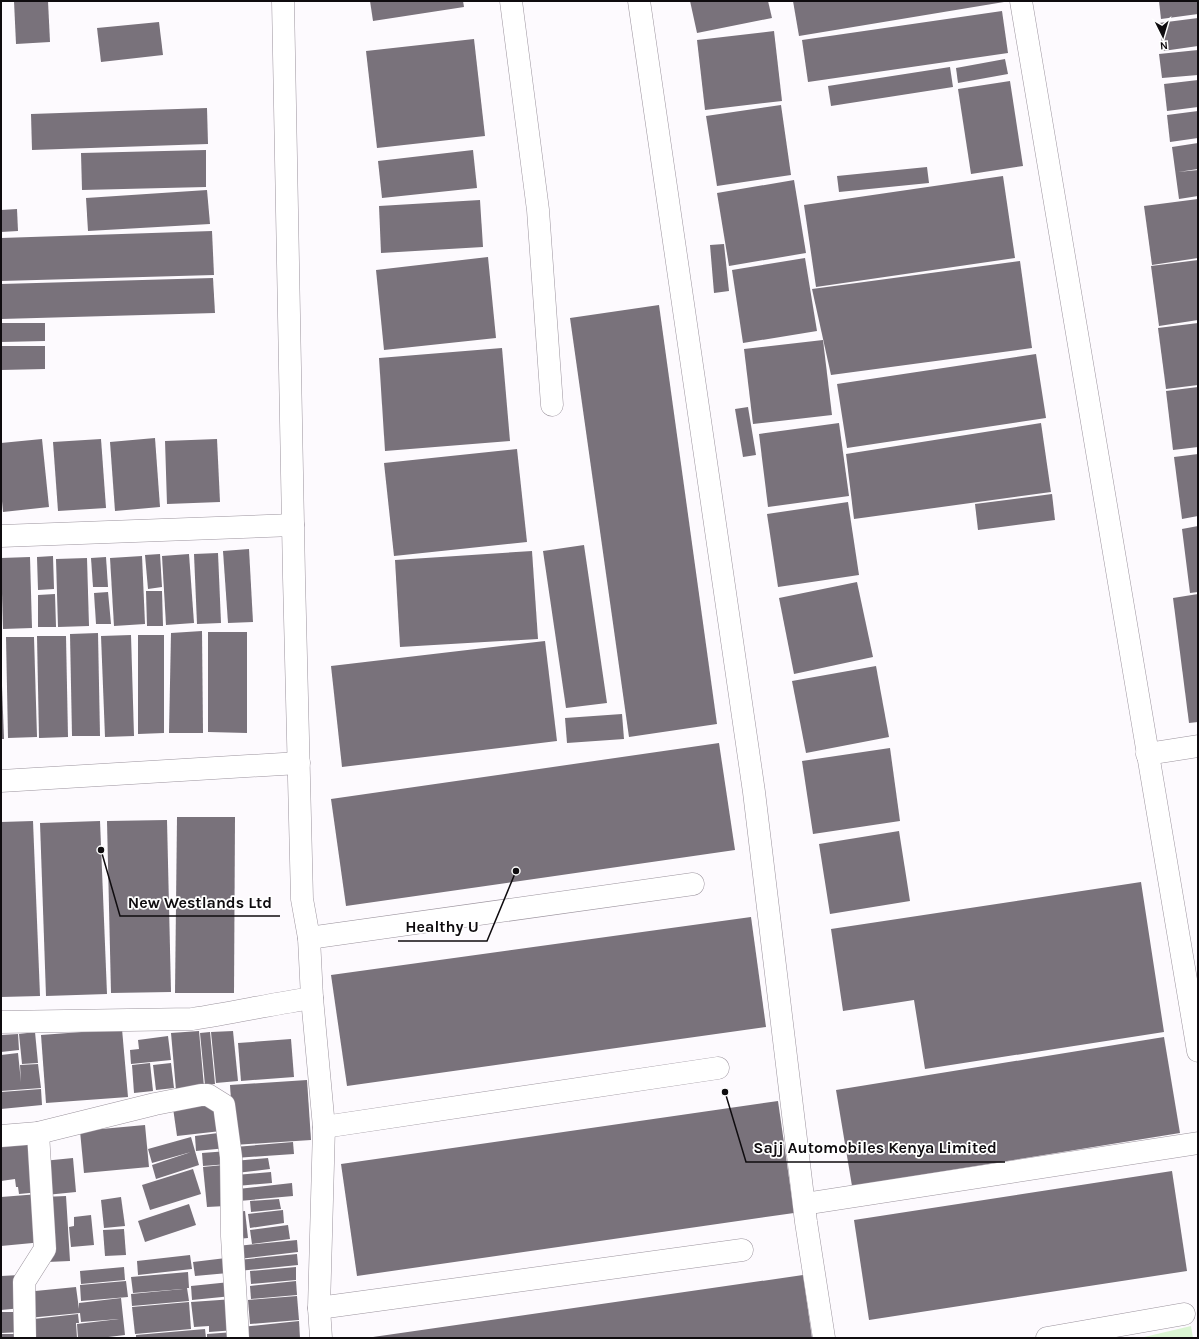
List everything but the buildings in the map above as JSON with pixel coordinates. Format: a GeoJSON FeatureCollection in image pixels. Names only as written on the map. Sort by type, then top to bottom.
{"type":"FeatureCollection","features":[{"type":"Feature","properties":{"kind":"street"},"geometry":{"type":"LineString","coordinates":[[283,1],[302,899],[309,938],[312,998],[324,1127],[319,1308],[320,1338]]}},
{"type":"Feature","properties":{"kind":"street"},"geometry":{"type":"LineString","coordinates":[[511,1],[538,210],[552,405]]}},
{"type":"Feature","properties":{"kind":"street"},"geometry":{"type":"LineString","coordinates":[[639,1],[754,792],[804,1204],[824,1338]]}},
{"type":"Feature","properties":{"kind":"street"},"geometry":{"type":"LineString","coordinates":[[1021,1],[1147,754],[1197,1040]]}},
{"type":"Feature","properties":{"kind":"street"},"geometry":{"type":"LineString","coordinates":[[1,536],[293,525]]}},
{"type":"Feature","properties":{"kind":"street"},"geometry":{"type":"LineString","coordinates":[[1147,754],[1198,746]]}},
{"type":"Feature","properties":{"kind":"street"},"geometry":{"type":"LineString","coordinates":[[1,781],[299,763]]}},
{"type":"Feature","properties":{"kind":"street"},"geometry":{"type":"LineString","coordinates":[[309,938],[693,884]]}},
{"type":"Feature","properties":{"kind":"street"},"geometry":{"type":"LineString","coordinates":[[1,1022],[192,1019],[222,1015],[277,1003],[312,998]]}},
{"type":"Feature","properties":{"kind":"street"},"geometry":{"type":"LineString","coordinates":[[324,1127],[718,1068]]}},
{"type":"Feature","properties":{"kind":"street"},"geometry":{"type":"LineString","coordinates":[[1,1136],[38,1133],[201,1094],[208,1095],[224,1105],[231,1157],[232,1236],[238,1338]]}},
{"type":"Feature","properties":{"kind":"street"},"geometry":{"type":"LineString","coordinates":[[25,1338],[24,1282],[45,1249],[38,1133]]}},
{"type":"Feature","properties":{"kind":"street"},"geometry":{"type":"LineString","coordinates":[[804,1204],[1198,1143]]}},
{"type":"Feature","properties":{"kind":"street"},"geometry":{"type":"LineString","coordinates":[[319,1308],[742,1250]]}},
{"type":"Feature","properties":{"kind":"street"},"geometry":{"type":"LineString","coordinates":[[1047,1338],[1184,1314]]}},
{"type":"Feature","properties":{"kind":"green space"},"geometry":{"type":"Polygon","coordinates":[[[1191,1326],[1193,1338],[1140,1338],[1191,1326]]]}},
{"type":"Feature","properties":{"kind":"place","name":"New Westlands Ltd"},"geometry":{"type":"Point","coordinates":[101,850]}},
{"type":"Feature","properties":{"kind":"place","name":"Healthy U"},"geometry":{"type":"Point","coordinates":[516,871]}},
{"type":"Feature","properties":{"kind":"place","name":"Sajj Automobiles Kenya Limited"},"geometry":{"type":"Point","coordinates":[725,1092]}}]}
